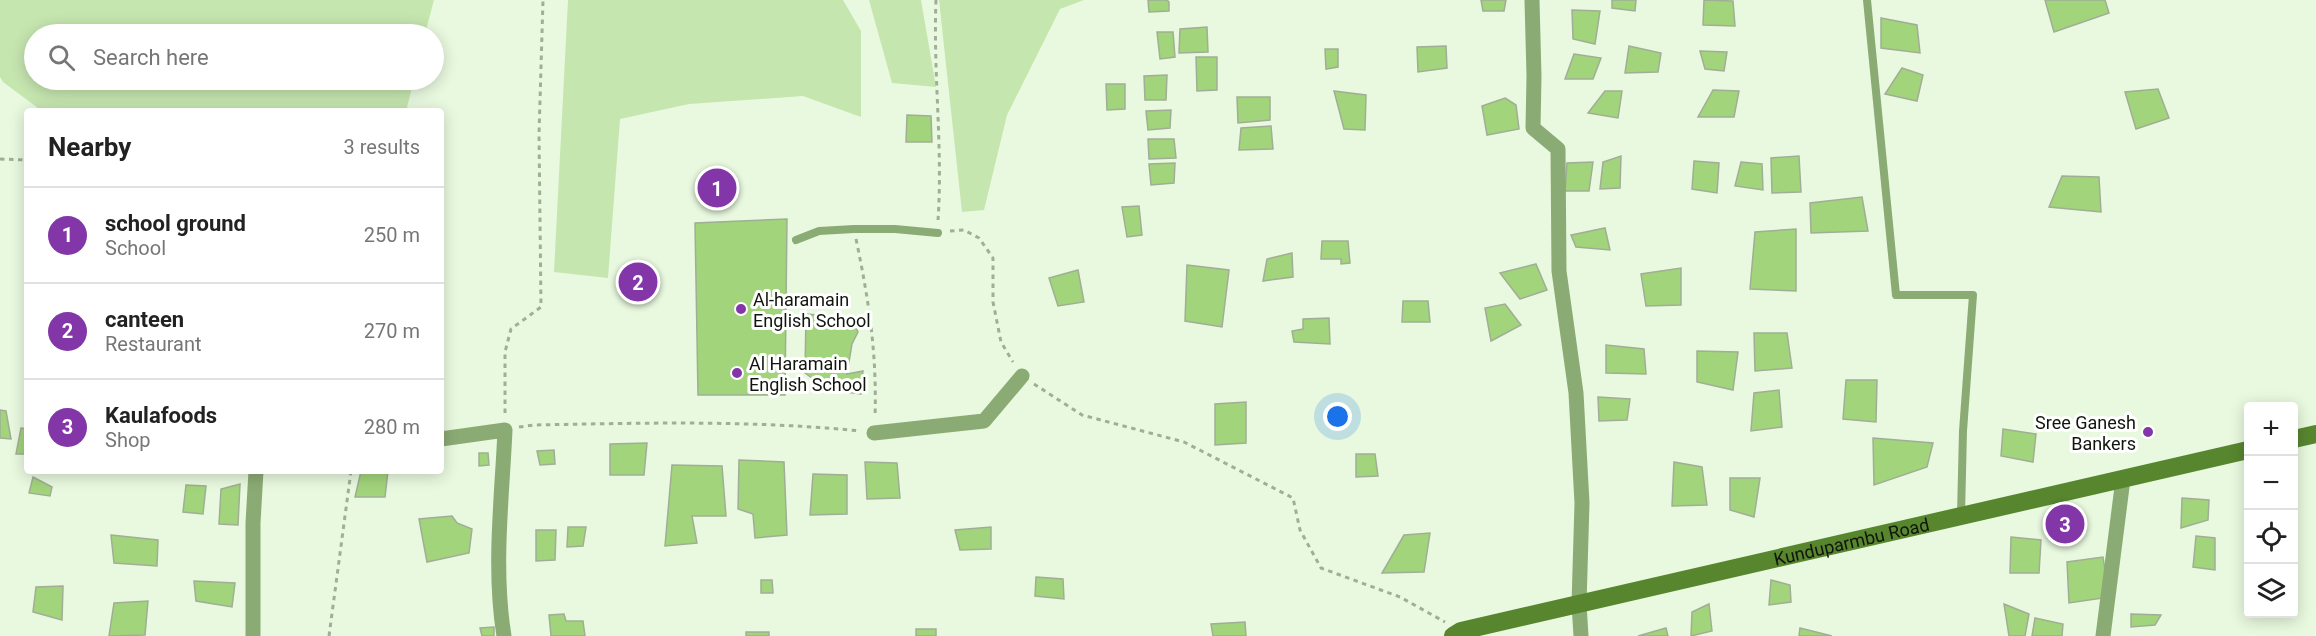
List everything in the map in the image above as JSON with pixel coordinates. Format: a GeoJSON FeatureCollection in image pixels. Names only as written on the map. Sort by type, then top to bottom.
{"type":"FeatureCollection","features":[{"type":"Feature","properties":{"kind":"main road"},"geometry":{"type":"LineString","coordinates":[[2298,439],[2316,434]]}},
{"type":"Feature","properties":{"kind":"main road","name":"Kunduparmbu Road"},"geometry":{"type":"LineString","coordinates":[[1457,634],[2244,451]]}},
{"type":"Feature","properties":{"kind":"street"},"geometry":{"type":"LineString","coordinates":[[1532,0],[1533,128],[1558,149],[1559,271],[1576,393],[1582,503],[1579,604],[1581,636]]}},
{"type":"Feature","properties":{"kind":"street"},"geometry":{"type":"LineString","coordinates":[[874,433],[984,421],[1022,376]]}},
{"type":"Feature","properties":{"kind":"street"},"geometry":{"type":"LineString","coordinates":[[444,439],[505,430],[498,558],[504,636]]}},
{"type":"Feature","properties":{"kind":"street"},"geometry":{"type":"LineString","coordinates":[[253,636],[253,524],[256,474]]}},
{"type":"Feature","properties":{"kind":"street"},"geometry":{"type":"LineString","coordinates":[[2103,636],[2123,479]]}},
{"type":"Feature","properties":{"kind":"lane"},"geometry":{"type":"LineString","coordinates":[[1867,0],[1896,295],[1973,295],[1963,431],[1960,516]]}},
{"type":"Feature","properties":{"kind":"lane"},"geometry":{"type":"LineString","coordinates":[[796,240],[819,231],[854,229],[938,232]]}},
{"type":"Feature","properties":{"kind":"path"},"geometry":{"type":"LineString","coordinates":[[543,0],[539,134],[541,307],[512,328],[505,352],[505,430],[534,424],[706,422],[818,427],[874,433],[876,375],[872,321],[854,229]]}},
{"type":"Feature","properties":{"kind":"path"},"geometry":{"type":"LineString","coordinates":[[936,0],[935,51],[941,183],[938,232],[964,230],[979,238],[993,258],[993,302],[1001,342],[1022,376],[1082,415],[1184,442],[1293,498],[1300,531],[1321,568],[1400,597],[1457,634]]}},
{"type":"Feature","properties":{"kind":"path"},"geometry":{"type":"LineString","coordinates":[[0,159],[24,160]]}},
{"type":"Feature","properties":{"kind":"path"},"geometry":{"type":"LineString","coordinates":[[329,636],[351,474]]}},
{"type":"Feature","properties":{"kind":"green space"},"geometry":{"type":"Polygon","coordinates":[[[0,0],[434,0],[428,24],[24,24],[24,90],[411,90],[407,108],[38,108],[3,82],[0,77],[0,0]]]}},
{"type":"Feature","properties":{"kind":"green space"},"geometry":{"type":"Polygon","coordinates":[[[568,0],[843,0],[861,31],[861,117],[803,96],[689,104],[620,119],[608,278],[554,272],[568,0]]]}},
{"type":"Feature","properties":{"kind":"green space"},"geometry":{"type":"Polygon","coordinates":[[[869,0],[921,0],[936,87],[892,83],[869,0]]]}},
{"type":"Feature","properties":{"kind":"green space"},"geometry":{"type":"Polygon","coordinates":[[[939,0],[1084,0],[1060,9],[1007,115],[984,210],[962,212],[939,0]]]}},
{"type":"Feature","properties":{"kind":"building"},"geometry":{"type":"Polygon","coordinates":[[[1148,0],[1167,0],[1169,11],[1149,12],[1148,0]]]}},
{"type":"Feature","properties":{"kind":"building"},"geometry":{"type":"Polygon","coordinates":[[[1481,0],[1506,0],[1504,11],[1483,11],[1481,0]]]}},
{"type":"Feature","properties":{"kind":"building"},"geometry":{"type":"Polygon","coordinates":[[[1612,0],[1636,0],[1635,11],[1612,8],[1612,0]]]}},
{"type":"Feature","properties":{"kind":"building"},"geometry":{"type":"Polygon","coordinates":[[[1704,0],[1733,1],[1735,26],[1703,25],[1704,0]]]}},
{"type":"Feature","properties":{"kind":"building"},"geometry":{"type":"Polygon","coordinates":[[[2045,0],[2105,0],[2109,13],[2054,32],[2045,0]]]}},
{"type":"Feature","properties":{"kind":"building"},"geometry":{"type":"Polygon","coordinates":[[[1572,10],[1600,11],[1595,44],[1573,39],[1572,10]]]}},
{"type":"Feature","properties":{"kind":"building"},"geometry":{"type":"Polygon","coordinates":[[[1881,18],[1917,25],[1920,53],[1881,48],[1881,18]]]}},
{"type":"Feature","properties":{"kind":"building"},"geometry":{"type":"Polygon","coordinates":[[[1207,27],[1208,52],[1179,53],[1180,29],[1207,27]]]}},
{"type":"Feature","properties":{"kind":"building"},"geometry":{"type":"Polygon","coordinates":[[[1157,32],[1173,32],[1175,57],[1160,59],[1157,32]]]}},
{"type":"Feature","properties":{"kind":"building"},"geometry":{"type":"Polygon","coordinates":[[[1446,46],[1447,68],[1418,72],[1417,47],[1446,46]]]}},
{"type":"Feature","properties":{"kind":"building"},"geometry":{"type":"Polygon","coordinates":[[[1629,46],[1661,53],[1658,72],[1625,73],[1629,46]]]}},
{"type":"Feature","properties":{"kind":"building"},"geometry":{"type":"Polygon","coordinates":[[[1325,49],[1338,49],[1338,67],[1326,69],[1325,49]]]}},
{"type":"Feature","properties":{"kind":"building"},"geometry":{"type":"Polygon","coordinates":[[[1700,51],[1727,52],[1724,71],[1705,69],[1700,51]]]}},
{"type":"Feature","properties":{"kind":"building"},"geometry":{"type":"Polygon","coordinates":[[[1574,54],[1601,58],[1593,79],[1565,79],[1574,54]]]}},
{"type":"Feature","properties":{"kind":"building"},"geometry":{"type":"Polygon","coordinates":[[[1196,57],[1217,57],[1217,90],[1197,91],[1196,57]]]}},
{"type":"Feature","properties":{"kind":"building"},"geometry":{"type":"Polygon","coordinates":[[[1902,68],[1923,75],[1917,101],[1885,94],[1902,68]]]}},
{"type":"Feature","properties":{"kind":"building"},"geometry":{"type":"Polygon","coordinates":[[[1167,75],[1166,100],[1145,100],[1144,76],[1167,75]]]}},
{"type":"Feature","properties":{"kind":"building"},"geometry":{"type":"Polygon","coordinates":[[[1106,84],[1125,84],[1125,109],[1107,110],[1106,84]]]}},
{"type":"Feature","properties":{"kind":"building"},"geometry":{"type":"Polygon","coordinates":[[[2158,89],[2169,118],[2136,129],[2125,92],[2158,89]]]}},
{"type":"Feature","properties":{"kind":"building"},"geometry":{"type":"Polygon","coordinates":[[[1713,90],[1739,91],[1734,117],[1698,117],[1713,90]]]}},
{"type":"Feature","properties":{"kind":"building"},"geometry":{"type":"Polygon","coordinates":[[[1334,91],[1366,95],[1365,130],[1344,129],[1334,91]]]}},
{"type":"Feature","properties":{"kind":"building"},"geometry":{"type":"Polygon","coordinates":[[[1605,91],[1622,91],[1618,118],[1588,113],[1605,91]]]}},
{"type":"Feature","properties":{"kind":"building"},"geometry":{"type":"Polygon","coordinates":[[[1237,97],[1270,97],[1270,120],[1238,123],[1237,97]]]}},
{"type":"Feature","properties":{"kind":"building"},"geometry":{"type":"Polygon","coordinates":[[[1505,98],[1516,105],[1519,129],[1487,135],[1482,106],[1505,98]]]}},
{"type":"Feature","properties":{"kind":"building"},"geometry":{"type":"Polygon","coordinates":[[[1171,110],[1170,128],[1148,130],[1146,111],[1171,110]]]}},
{"type":"Feature","properties":{"kind":"building"},"geometry":{"type":"Polygon","coordinates":[[[907,115],[931,116],[932,142],[906,142],[907,115]]]}},
{"type":"Feature","properties":{"kind":"building"},"geometry":{"type":"Polygon","coordinates":[[[1271,126],[1273,149],[1239,150],[1241,128],[1271,126]]]}},
{"type":"Feature","properties":{"kind":"building"},"geometry":{"type":"Polygon","coordinates":[[[1148,139],[1174,139],[1176,158],[1149,159],[1148,139]]]}},
{"type":"Feature","properties":{"kind":"building"},"geometry":{"type":"Polygon","coordinates":[[[1621,156],[1620,188],[1600,189],[1603,162],[1621,156]]]}},
{"type":"Feature","properties":{"kind":"building"},"geometry":{"type":"Polygon","coordinates":[[[1799,156],[1801,192],[1772,193],[1771,158],[1799,156]]]}},
{"type":"Feature","properties":{"kind":"building"},"geometry":{"type":"Polygon","coordinates":[[[1694,161],[1719,163],[1717,193],[1692,189],[1694,161]]]}},
{"type":"Feature","properties":{"kind":"building"},"geometry":{"type":"Polygon","coordinates":[[[1593,162],[1589,191],[1565,191],[1567,163],[1593,162]]]}},
{"type":"Feature","properties":{"kind":"building"},"geometry":{"type":"Polygon","coordinates":[[[1741,162],[1762,164],[1763,190],[1735,186],[1741,162]]]}},
{"type":"Feature","properties":{"kind":"building"},"geometry":{"type":"Polygon","coordinates":[[[1175,163],[1174,183],[1151,185],[1149,164],[1175,163]]]}},
{"type":"Feature","properties":{"kind":"building"},"geometry":{"type":"Polygon","coordinates":[[[2062,176],[2099,177],[2101,212],[2049,207],[2062,176]]]}},
{"type":"Feature","properties":{"kind":"building"},"geometry":{"type":"Polygon","coordinates":[[[1862,197],[1868,231],[1811,233],[1810,203],[1862,197]]]}},
{"type":"Feature","properties":{"kind":"building"},"geometry":{"type":"Polygon","coordinates":[[[1139,206],[1142,235],[1127,237],[1122,207],[1139,206]]]}},
{"type":"Feature","properties":{"kind":"building","name":"Al-haramain English School"},"geometry":{"type":"Polygon","coordinates":[[[787,219],[785,395],[698,395],[695,223],[787,219]]]}},
{"type":"Feature","properties":{"kind":"building"},"geometry":{"type":"Polygon","coordinates":[[[1605,228],[1610,250],[1576,247],[1571,235],[1605,228]]]}},
{"type":"Feature","properties":{"kind":"building"},"geometry":{"type":"Polygon","coordinates":[[[1796,229],[1796,291],[1750,289],[1755,232],[1796,229]]]}},
{"type":"Feature","properties":{"kind":"building"},"geometry":{"type":"Polygon","coordinates":[[[1322,241],[1348,241],[1350,263],[1341,264],[1341,259],[1321,259],[1322,241]]]}},
{"type":"Feature","properties":{"kind":"building"},"geometry":{"type":"Polygon","coordinates":[[[1292,253],[1293,277],[1263,281],[1267,259],[1292,253]]]}},
{"type":"Feature","properties":{"kind":"building"},"geometry":{"type":"Polygon","coordinates":[[[1536,264],[1547,290],[1520,299],[1500,273],[1536,264]]]}},
{"type":"Feature","properties":{"kind":"building"},"geometry":{"type":"Polygon","coordinates":[[[1187,265],[1229,270],[1222,327],[1185,321],[1187,265]]]}},
{"type":"Feature","properties":{"kind":"building"},"geometry":{"type":"Polygon","coordinates":[[[1681,268],[1681,305],[1646,306],[1641,274],[1681,268]]]}},
{"type":"Feature","properties":{"kind":"building"},"geometry":{"type":"Polygon","coordinates":[[[1078,270],[1084,302],[1058,306],[1049,278],[1078,270]]]}},
{"type":"Feature","properties":{"kind":"building"},"geometry":{"type":"Polygon","coordinates":[[[1403,301],[1428,301],[1430,322],[1402,322],[1403,301]]]}},
{"type":"Feature","properties":{"kind":"building"},"geometry":{"type":"Polygon","coordinates":[[[1505,304],[1521,325],[1491,341],[1485,308],[1505,304]]]}},
{"type":"Feature","properties":{"kind":"building"},"geometry":{"type":"Polygon","coordinates":[[[806,314],[852,318],[858,332],[852,344],[847,374],[863,371],[861,394],[828,390],[805,373],[806,314]]]}},
{"type":"Feature","properties":{"kind":"building"},"geometry":{"type":"Polygon","coordinates":[[[1329,318],[1330,344],[1294,342],[1292,331],[1303,329],[1303,319],[1329,318]]]}},
{"type":"Feature","properties":{"kind":"building"},"geometry":{"type":"Polygon","coordinates":[[[1754,333],[1787,333],[1792,368],[1755,371],[1754,333]]]}},
{"type":"Feature","properties":{"kind":"building"},"geometry":{"type":"Polygon","coordinates":[[[1606,345],[1644,349],[1646,374],[1606,373],[1606,345]]]}},
{"type":"Feature","properties":{"kind":"building"},"geometry":{"type":"Polygon","coordinates":[[[1697,351],[1738,352],[1733,390],[1697,382],[1697,351]]]}},
{"type":"Feature","properties":{"kind":"building"},"geometry":{"type":"Polygon","coordinates":[[[1846,380],[1877,380],[1876,422],[1843,419],[1846,380]]]}},
{"type":"Feature","properties":{"kind":"building"},"geometry":{"type":"Polygon","coordinates":[[[1779,390],[1782,427],[1751,431],[1754,393],[1779,390]]]}},
{"type":"Feature","properties":{"kind":"building"},"geometry":{"type":"Polygon","coordinates":[[[1598,397],[1630,399],[1627,420],[1599,421],[1598,397]]]}},
{"type":"Feature","properties":{"kind":"building"},"geometry":{"type":"Polygon","coordinates":[[[1246,402],[1246,443],[1215,445],[1215,404],[1246,402]]]}},
{"type":"Feature","properties":{"kind":"building"},"geometry":{"type":"Polygon","coordinates":[[[0,410],[6,411],[11,439],[0,438],[0,410]]]}},
{"type":"Feature","properties":{"kind":"building"},"geometry":{"type":"Polygon","coordinates":[[[21,428],[24,428],[24,454],[16,454],[21,428]]]}},
{"type":"Feature","properties":{"kind":"building"},"geometry":{"type":"Polygon","coordinates":[[[2003,429],[2036,434],[2033,462],[2001,456],[2003,429]]]}},
{"type":"Feature","properties":{"kind":"building"},"geometry":{"type":"Polygon","coordinates":[[[1873,438],[1933,443],[1927,467],[1874,485],[1873,438]]]}},
{"type":"Feature","properties":{"kind":"building"},"geometry":{"type":"Polygon","coordinates":[[[647,443],[644,475],[610,475],[610,444],[647,443]]]}},
{"type":"Feature","properties":{"kind":"building"},"geometry":{"type":"Polygon","coordinates":[[[554,450],[555,464],[540,465],[537,451],[554,450]]]}},
{"type":"Feature","properties":{"kind":"building"},"geometry":{"type":"Polygon","coordinates":[[[479,453],[488,453],[489,465],[479,466],[479,453]]]}},
{"type":"Feature","properties":{"kind":"building"},"geometry":{"type":"Polygon","coordinates":[[[1356,454],[1375,454],[1378,476],[1356,477],[1356,454]]]}},
{"type":"Feature","properties":{"kind":"building"},"geometry":{"type":"Polygon","coordinates":[[[739,460],[784,462],[787,535],[755,538],[753,514],[738,509],[739,460]]]}},
{"type":"Feature","properties":{"kind":"building"},"geometry":{"type":"Polygon","coordinates":[[[865,462],[897,463],[900,498],[867,499],[865,462]]]}},
{"type":"Feature","properties":{"kind":"building"},"geometry":{"type":"Polygon","coordinates":[[[1674,462],[1702,467],[1707,505],[1672,506],[1674,462]]]}},
{"type":"Feature","properties":{"kind":"building"},"geometry":{"type":"Polygon","coordinates":[[[672,465],[722,466],[726,516],[692,516],[697,543],[665,546],[672,465]]]}},
{"type":"Feature","properties":{"kind":"building"},"geometry":{"type":"Polygon","coordinates":[[[360,474],[388,474],[385,497],[355,497],[360,474]]]}},
{"type":"Feature","properties":{"kind":"building"},"geometry":{"type":"Polygon","coordinates":[[[813,474],[847,475],[847,514],[810,515],[813,474]]]}},
{"type":"Feature","properties":{"kind":"building"},"geometry":{"type":"Polygon","coordinates":[[[33,477],[52,487],[50,496],[29,493],[33,477]]]}},
{"type":"Feature","properties":{"kind":"building"},"geometry":{"type":"Polygon","coordinates":[[[1730,478],[1760,478],[1754,517],[1730,510],[1730,478]]]}},
{"type":"Feature","properties":{"kind":"building"},"geometry":{"type":"Polygon","coordinates":[[[240,484],[238,525],[219,524],[221,489],[240,484]]]}},
{"type":"Feature","properties":{"kind":"building"},"geometry":{"type":"Polygon","coordinates":[[[186,485],[206,486],[203,514],[183,512],[186,485]]]}},
{"type":"Feature","properties":{"kind":"building"},"geometry":{"type":"Polygon","coordinates":[[[2182,498],[2209,500],[2208,520],[2181,528],[2182,498]]]}},
{"type":"Feature","properties":{"kind":"building"},"geometry":{"type":"Polygon","coordinates":[[[452,516],[457,523],[472,529],[469,553],[427,562],[419,519],[452,516]]]}},
{"type":"Feature","properties":{"kind":"building"},"geometry":{"type":"Polygon","coordinates":[[[568,527],[586,527],[583,546],[567,547],[568,527]]]}},
{"type":"Feature","properties":{"kind":"building"},"geometry":{"type":"Polygon","coordinates":[[[991,527],[991,549],[960,550],[955,530],[991,527]]]}},
{"type":"Feature","properties":{"kind":"building"},"geometry":{"type":"Polygon","coordinates":[[[536,530],[556,530],[555,560],[536,561],[536,530]]]}},
{"type":"Feature","properties":{"kind":"building"},"geometry":{"type":"Polygon","coordinates":[[[1430,533],[1424,572],[1382,573],[1404,535],[1430,533]]]}},
{"type":"Feature","properties":{"kind":"building"},"geometry":{"type":"Polygon","coordinates":[[[111,535],[158,540],[157,566],[114,563],[111,535]]]}},
{"type":"Feature","properties":{"kind":"building"},"geometry":{"type":"Polygon","coordinates":[[[2196,536],[2215,538],[2215,570],[2193,567],[2196,536]]]}},
{"type":"Feature","properties":{"kind":"building"},"geometry":{"type":"Polygon","coordinates":[[[2011,537],[2041,540],[2039,573],[2010,573],[2011,537]]]}},
{"type":"Feature","properties":{"kind":"building"},"geometry":{"type":"Polygon","coordinates":[[[2103,557],[2109,597],[2069,603],[2067,562],[2103,557]]]}},
{"type":"Feature","properties":{"kind":"building"},"geometry":{"type":"Polygon","coordinates":[[[1036,577],[1063,579],[1064,599],[1035,596],[1036,577]]]}},
{"type":"Feature","properties":{"kind":"building"},"geometry":{"type":"Polygon","coordinates":[[[761,580],[772,580],[773,593],[761,593],[761,580]]]}},
{"type":"Feature","properties":{"kind":"building"},"geometry":{"type":"Polygon","coordinates":[[[1771,580],[1790,585],[1791,602],[1769,605],[1771,580]]]}},
{"type":"Feature","properties":{"kind":"building"},"geometry":{"type":"Polygon","coordinates":[[[194,581],[235,583],[232,607],[196,601],[194,581]]]}},
{"type":"Feature","properties":{"kind":"building"},"geometry":{"type":"Polygon","coordinates":[[[63,586],[62,620],[33,612],[36,587],[63,586]]]}},
{"type":"Feature","properties":{"kind":"building"},"geometry":{"type":"Polygon","coordinates":[[[148,601],[145,635],[109,636],[114,603],[148,601]]]}},
{"type":"Feature","properties":{"kind":"building"},"geometry":{"type":"Polygon","coordinates":[[[1709,604],[1712,631],[1691,636],[1692,612],[1709,604]]]}},
{"type":"Feature","properties":{"kind":"building"},"geometry":{"type":"Polygon","coordinates":[[[2004,604],[2029,614],[2025,636],[2009,636],[2004,604]]]}},
{"type":"Feature","properties":{"kind":"building"},"geometry":{"type":"Polygon","coordinates":[[[564,614],[566,621],[583,621],[585,636],[551,636],[549,615],[564,614]]]}},
{"type":"Feature","properties":{"kind":"building"},"geometry":{"type":"Polygon","coordinates":[[[2131,614],[2161,615],[2155,625],[2131,627],[2131,614]]]}},
{"type":"Feature","properties":{"kind":"building"},"geometry":{"type":"Polygon","coordinates":[[[2035,618],[2063,624],[2062,636],[2032,636],[2035,618]]]}},
{"type":"Feature","properties":{"kind":"building"},"geometry":{"type":"Polygon","coordinates":[[[1245,622],[1246,636],[1213,636],[1211,624],[1245,622]]]}},
{"type":"Feature","properties":{"kind":"building"},"geometry":{"type":"Polygon","coordinates":[[[494,627],[494,636],[482,636],[480,628],[494,627]]]}},
{"type":"Feature","properties":{"kind":"building"},"geometry":{"type":"Polygon","coordinates":[[[1666,628],[1668,636],[1638,636],[1666,628]]]}},
{"type":"Feature","properties":{"kind":"building"},"geometry":{"type":"Polygon","coordinates":[[[1800,628],[1832,636],[1799,636],[1800,628]]]}},
{"type":"Feature","properties":{"kind":"building"},"geometry":{"type":"Polygon","coordinates":[[[916,629],[936,629],[936,636],[916,636],[916,629]]]}},
{"type":"Feature","properties":{"kind":"building"},"geometry":{"type":"Polygon","coordinates":[[[746,632],[769,632],[769,636],[746,636],[746,632]]]}},
{"type":"Feature","properties":{"kind":"place","name":"school ground"},"geometry":{"type":"Point","coordinates":[717,188]}},
{"type":"Feature","properties":{"kind":"place","name":"canteen"},"geometry":{"type":"Point","coordinates":[638,282]}},
{"type":"Feature","properties":{"kind":"place","name":"Al-haramain English School"},"geometry":{"type":"Point","coordinates":[741,309]}},
{"type":"Feature","properties":{"kind":"place","name":"Al Haramain English School"},"geometry":{"type":"Point","coordinates":[737,373]}},
{"type":"Feature","properties":{"kind":"place","name":"Sree Ganesh Bankers"},"geometry":{"type":"Point","coordinates":[2148,432]}},
{"type":"Feature","properties":{"kind":"place","name":"Kaulafoods"},"geometry":{"type":"Point","coordinates":[2065,524]}}]}
